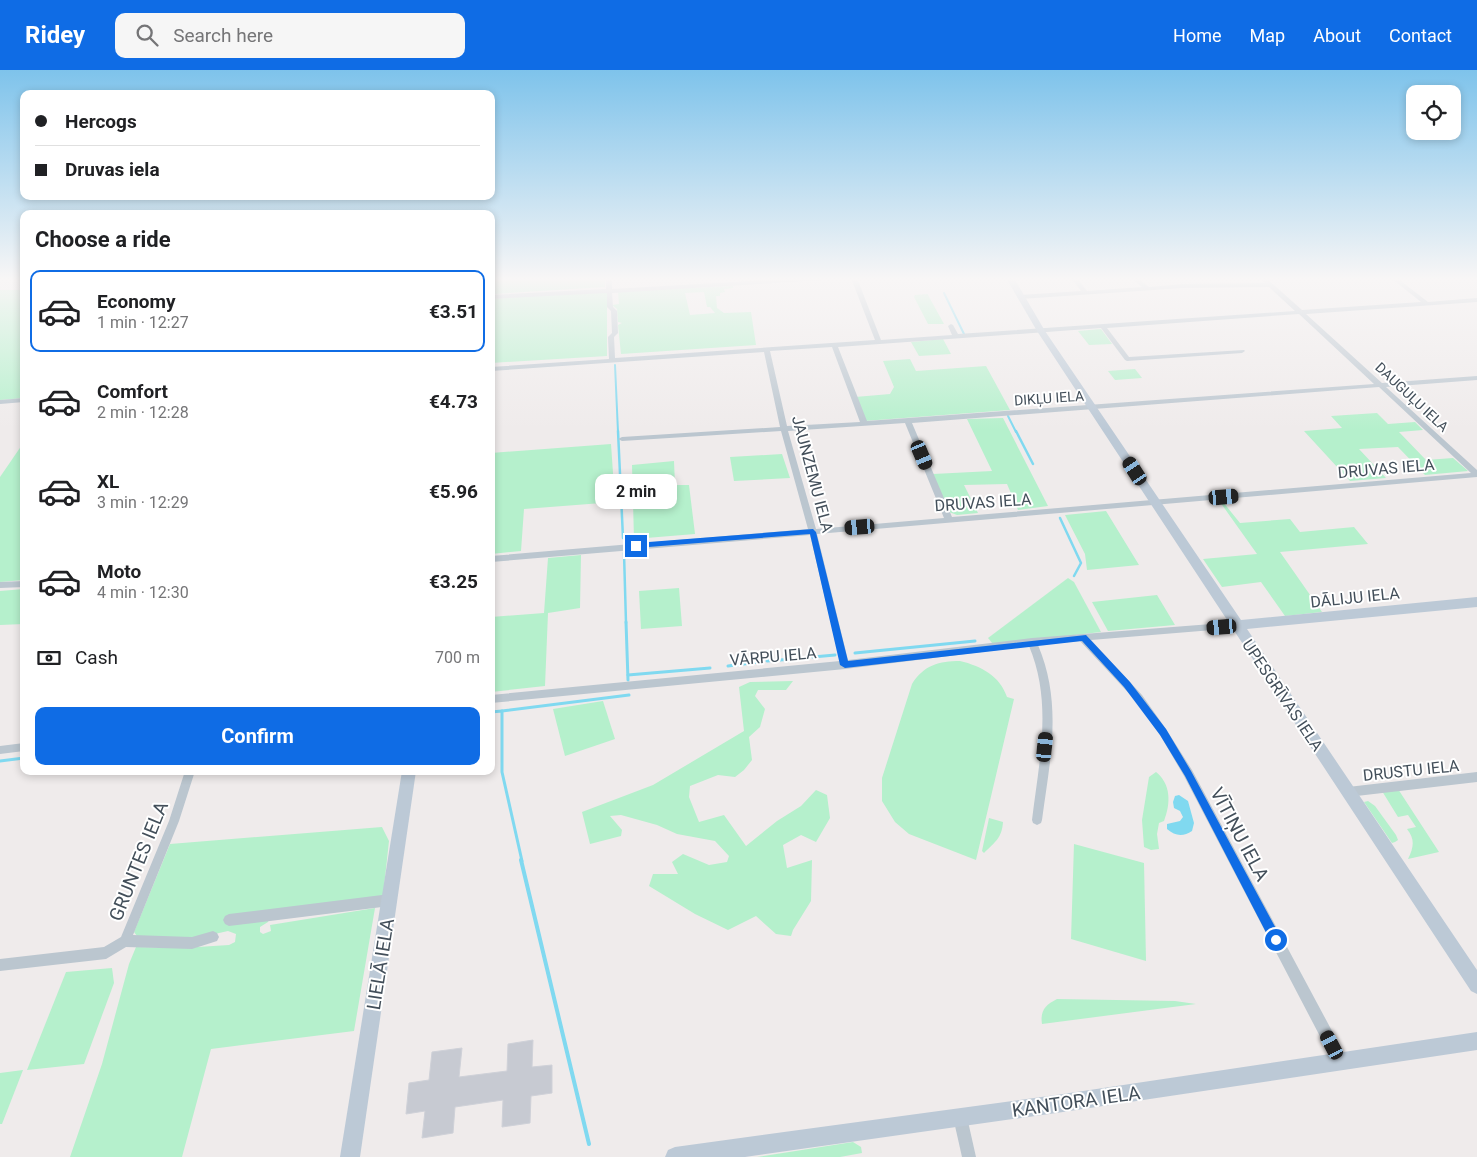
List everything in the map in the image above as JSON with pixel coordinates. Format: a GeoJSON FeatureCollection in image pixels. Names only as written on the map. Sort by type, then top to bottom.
{"type":"FeatureCollection","features":[{"type":"Feature","properties":{"kind":"street"},"geometry":{"type":"LineString","coordinates":[[612,361],[612,337],[615,333],[615,329]]}},
{"type":"Feature","properties":{"kind":"street"},"geometry":{"type":"LineString","coordinates":[[874,329],[879,342]]}},
{"type":"Feature","properties":{"kind":"street"},"geometry":{"type":"LineString","coordinates":[[952,329],[956,336]]}},
{"type":"Feature","properties":{"kind":"street"},"geometry":{"type":"LineString","coordinates":[[495,369],[1069,329]]}},
{"type":"Feature","properties":{"kind":"street"},"geometry":{"type":"LineString","coordinates":[[1104,329],[1127,359],[1242,351]]}},
{"type":"Feature","properties":{"kind":"street","name":"DAUGUĻU IELA"},"geometry":{"type":"LineString","coordinates":[[1318,329],[1477,475]]}},
{"type":"Feature","properties":{"kind":"street","name":"UPESGRĪVAS IELA"},"geometry":{"type":"LineString","coordinates":[[1041,331],[1477,986]]}},
{"type":"Feature","properties":{"kind":"street"},"geometry":{"type":"LineString","coordinates":[[834,345],[864,424]]}},
{"type":"Feature","properties":{"kind":"street","name":"JAUNZEMU IELA"},"geometry":{"type":"LineString","coordinates":[[767,350],[784,429],[813,532],[845,665]]}},
{"type":"Feature","properties":{"kind":"street","name":"DIKĻU IELA"},"geometry":{"type":"LineString","coordinates":[[622,439],[1092,408],[1477,378]]}},
{"type":"Feature","properties":{"kind":"street"},"geometry":{"type":"LineString","coordinates":[[0,402],[20,400]]}},
{"type":"Feature","properties":{"kind":"street"},"geometry":{"type":"LineString","coordinates":[[908,421],[950,519]]}},
{"type":"Feature","properties":{"kind":"street","name":"DRUVAS IELA"},"geometry":{"type":"LineString","coordinates":[[495,559],[1477,475]]}},
{"type":"Feature","properties":{"kind":"street"},"geometry":{"type":"LineString","coordinates":[[0,586],[20,584]]}},
{"type":"Feature","properties":{"kind":"street","name":"DĀLIJU IELA"},"geometry":{"type":"LineString","coordinates":[[1237,625],[1477,602]]}},
{"type":"Feature","properties":{"kind":"street","name":"VĀRPU IELA"},"geometry":{"type":"LineString","coordinates":[[495,699],[845,665],[1032,642],[1237,625]]}},
{"type":"Feature","properties":{"kind":"street","name":"VĪTIŅU IELA"},"geometry":{"type":"LineString","coordinates":[[1083,638],[1138,698],[1163,732],[1188,774],[1341,1063]]}},
{"type":"Feature","properties":{"kind":"street"},"geometry":{"type":"LineString","coordinates":[[1032,642],[1046,686],[1047,728],[1037,820]]}},
{"type":"Feature","properties":{"kind":"street"},"geometry":{"type":"LineString","coordinates":[[0,750],[20,748]]}},
{"type":"Feature","properties":{"kind":"street","name":"GRUNTES IELA"},"geometry":{"type":"LineString","coordinates":[[0,965],[106,953],[125,941],[174,821],[189,775]]}},
{"type":"Feature","properties":{"kind":"street","name":"LIELĀ IELA"},"geometry":{"type":"LineString","coordinates":[[350,1157],[408,775]]}},
{"type":"Feature","properties":{"kind":"street","name":"DRUSTU IELA"},"geometry":{"type":"LineString","coordinates":[[1348,792],[1477,777]]}},
{"type":"Feature","properties":{"kind":"street"},"geometry":{"type":"LineString","coordinates":[[229,920],[390,900]]}},
{"type":"Feature","properties":{"kind":"street"},"geometry":{"type":"LineString","coordinates":[[125,941],[192,943],[213,937]]}},
{"type":"Feature","properties":{"kind":"street","name":"KANTORA IELA"},"geometry":{"type":"LineString","coordinates":[[675,1157],[1341,1063],[1477,1041]]}},
{"type":"Feature","properties":{"kind":"street"},"geometry":{"type":"LineString","coordinates":[[960,1117],[969,1157]]}},
{"type":"Feature","properties":{"kind":"green space"},"geometry":{"type":"Polygon","coordinates":[[[0,329],[20,329],[20,398],[0,400],[0,329]]]}},
{"type":"Feature","properties":{"kind":"green space"},"geometry":{"type":"Polygon","coordinates":[[[495,329],[607,329],[607,356],[495,363],[495,329]]]}},
{"type":"Feature","properties":{"kind":"green space"},"geometry":{"type":"Polygon","coordinates":[[[618,329],[754,329],[756,345],[621,354],[618,329]]]}},
{"type":"Feature","properties":{"kind":"green space"},"geometry":{"type":"Polygon","coordinates":[[[1101,329],[1112,344],[1089,345],[1078,331],[1101,329]]]}},
{"type":"Feature","properties":{"kind":"green space"},"geometry":{"type":"Polygon","coordinates":[[[943,339],[951,354],[919,356],[911,342],[943,339]]]}},
{"type":"Feature","properties":{"kind":"green space"},"geometry":{"type":"Polygon","coordinates":[[[910,359],[916,371],[986,366],[1010,410],[864,421],[855,397],[890,394],[894,387],[883,361],[910,359]]]}},
{"type":"Feature","properties":{"kind":"green space"},"geometry":{"type":"Polygon","coordinates":[[[1135,369],[1142,378],[1115,380],[1108,371],[1135,369]]]}},
{"type":"Feature","properties":{"kind":"green space"},"geometry":{"type":"Polygon","coordinates":[[[1377,413],[1388,424],[1415,422],[1423,430],[1399,432],[1426,460],[1453,458],[1468,471],[1425,475],[1398,447],[1359,449],[1386,478],[1350,481],[1304,431],[1342,428],[1331,416],[1377,413]]]}},
{"type":"Feature","properties":{"kind":"green space"},"geometry":{"type":"Polygon","coordinates":[[[1003,418],[1048,506],[1018,510],[1007,484],[964,485],[978,513],[957,515],[949,512],[933,474],[992,471],[967,419],[1003,418]]]}},
{"type":"Feature","properties":{"kind":"green space"},"geometry":{"type":"Polygon","coordinates":[[[611,444],[615,502],[524,509],[521,551],[495,554],[495,453],[611,444]]]}},
{"type":"Feature","properties":{"kind":"green space"},"geometry":{"type":"Polygon","coordinates":[[[20,448],[20,580],[0,582],[0,477],[20,448]]]}},
{"type":"Feature","properties":{"kind":"green space"},"geometry":{"type":"Polygon","coordinates":[[[782,454],[790,478],[734,481],[730,457],[782,454]]]}},
{"type":"Feature","properties":{"kind":"green space"},"geometry":{"type":"Polygon","coordinates":[[[674,461],[675,485],[689,485],[695,534],[634,539],[632,465],[674,461]]]}},
{"type":"Feature","properties":{"kind":"green space"},"geometry":{"type":"Polygon","coordinates":[[[1220,502],[1223,502],[1240,523],[1290,519],[1300,532],[1354,527],[1368,544],[1280,552],[1322,612],[1285,616],[1261,582],[1222,587],[1203,559],[1257,554],[1220,502]]]}},
{"type":"Feature","properties":{"kind":"green space"},"geometry":{"type":"Polygon","coordinates":[[[1106,511],[1139,565],[1087,570],[1085,554],[1065,515],[1106,511]]]}},
{"type":"Feature","properties":{"kind":"green space"},"geometry":{"type":"Polygon","coordinates":[[[581,555],[580,608],[548,613],[545,686],[495,692],[495,617],[544,613],[548,558],[581,555]]]}},
{"type":"Feature","properties":{"kind":"green space"},"geometry":{"type":"Polygon","coordinates":[[[1068,578],[1074,582],[1101,632],[993,644],[988,638],[1068,578]]]}},
{"type":"Feature","properties":{"kind":"green space"},"geometry":{"type":"Polygon","coordinates":[[[679,588],[682,626],[641,629],[639,591],[679,588]]]}},
{"type":"Feature","properties":{"kind":"green space"},"geometry":{"type":"Polygon","coordinates":[[[20,589],[20,624],[0,625],[0,591],[20,589]]]}},
{"type":"Feature","properties":{"kind":"green space"},"geometry":{"type":"Polygon","coordinates":[[[1157,595],[1175,625],[1108,631],[1092,602],[1157,595]]]}},
{"type":"Feature","properties":{"kind":"green space"},"geometry":{"type":"Polygon","coordinates":[[[960,661],[989,673],[1000,683],[1007,697],[1014,699],[976,860],[909,834],[895,822],[882,801],[882,778],[912,684],[922,672],[933,665],[960,661]]]}},
{"type":"Feature","properties":{"kind":"green space"},"geometry":{"type":"Polygon","coordinates":[[[793,681],[786,690],[758,690],[755,696],[765,709],[760,727],[749,737],[752,760],[744,770],[735,777],[718,775],[690,786],[689,797],[699,822],[724,815],[746,846],[777,821],[801,806],[816,790],[827,795],[830,818],[816,842],[801,835],[783,845],[787,868],[812,860],[811,901],[791,936],[776,934],[756,916],[728,930],[695,914],[649,886],[653,874],[678,874],[672,862],[683,854],[709,865],[727,862],[729,856],[715,841],[677,834],[657,825],[621,815],[610,816],[622,830],[621,836],[590,844],[582,812],[653,785],[744,731],[739,687],[750,682],[793,681]]]}},
{"type":"Feature","properties":{"kind":"green space"},"geometry":{"type":"Polygon","coordinates":[[[603,701],[615,739],[565,756],[553,709],[603,701]]]}},
{"type":"Feature","properties":{"kind":"green space"},"geometry":{"type":"Polygon","coordinates":[[[1156,772],[1165,782],[1168,794],[1168,807],[1164,821],[1159,823],[1157,834],[1159,849],[1151,850],[1144,847],[1142,820],[1149,777],[1156,772]]]}},
{"type":"Feature","properties":{"kind":"green space"},"geometry":{"type":"Polygon","coordinates":[[[1398,789],[1439,852],[1408,859],[1413,843],[1407,829],[1416,827],[1408,815],[1398,817],[1382,791],[1398,789]]]}},
{"type":"Feature","properties":{"kind":"green space"},"geometry":{"type":"Polygon","coordinates":[[[1368,801],[1375,806],[1398,840],[1392,843],[1364,802],[1368,801]]]}},
{"type":"Feature","properties":{"kind":"green space"},"geometry":{"type":"Polygon","coordinates":[[[989,818],[1003,822],[997,839],[984,853],[982,851],[989,818]]]}},
{"type":"Feature","properties":{"kind":"green space"},"geometry":{"type":"Polygon","coordinates":[[[382,827],[389,841],[383,896],[271,915],[268,922],[260,927],[260,932],[263,934],[271,931],[270,925],[375,908],[354,1031],[211,1049],[182,1157],[70,1157],[102,1064],[129,964],[136,947],[182,948],[229,945],[235,942],[236,934],[228,931],[197,938],[137,936],[134,932],[170,844],[382,827]]]}},
{"type":"Feature","properties":{"kind":"green space"},"geometry":{"type":"Polygon","coordinates":[[[1074,844],[1144,863],[1146,961],[1071,939],[1074,844]]]}},
{"type":"Feature","properties":{"kind":"green space"},"geometry":{"type":"Polygon","coordinates":[[[112,968],[114,983],[84,1064],[27,1070],[66,972],[112,968]]]}},
{"type":"Feature","properties":{"kind":"green space"},"geometry":{"type":"Polygon","coordinates":[[[1057,999],[1175,1001],[1196,1004],[1042,1024],[1044,1009],[1057,999]]]}},
{"type":"Feature","properties":{"kind":"green space"},"geometry":{"type":"Polygon","coordinates":[[[23,1070],[2,1124],[0,1124],[0,1073],[23,1070]]]}},
{"type":"Feature","properties":{"kind":"green space"},"geometry":{"type":"Polygon","coordinates":[[[853,1142],[861,1147],[862,1153],[840,1157],[757,1157],[853,1142]]]}},
{"type":"Feature","properties":{"kind":"water"},"geometry":{"type":"Polygon","coordinates":[[[1179,795],[1188,801],[1194,823],[1192,831],[1182,835],[1167,829],[1167,824],[1180,821],[1183,817],[1180,811],[1174,808],[1175,796],[1179,795]]]}},
{"type":"Feature","properties":{"kind":"building"},"geometry":{"type":"Polygon","coordinates":[[[533,1040],[532,1067],[552,1065],[552,1093],[531,1096],[530,1123],[502,1127],[503,1100],[455,1107],[453,1133],[422,1138],[425,1111],[406,1114],[409,1083],[429,1080],[432,1052],[462,1048],[459,1077],[507,1071],[508,1044],[533,1040]]]}},
{"type":"Feature","properties":{"kind":"waterway"},"geometry":{"type":"LineString","coordinates":[[961,329],[964,334]]}},
{"type":"Feature","properties":{"kind":"waterway"},"geometry":{"type":"LineString","coordinates":[[615,365],[618,432]]}},
{"type":"Feature","properties":{"kind":"waterway"},"geometry":{"type":"LineString","coordinates":[[1008,416],[1016,432]]}},
{"type":"Feature","properties":{"kind":"waterway"},"geometry":{"type":"LineString","coordinates":[[618,431],[623,538]]}},
{"type":"Feature","properties":{"kind":"waterway"},"geometry":{"type":"LineString","coordinates":[[1016,431],[1033,464]]}},
{"type":"Feature","properties":{"kind":"waterway"},"geometry":{"type":"LineString","coordinates":[[1060,518],[1081,563],[1074,576]]}},
{"type":"Feature","properties":{"kind":"waterway"},"geometry":{"type":"LineString","coordinates":[[624,553],[626,623]]}},
{"type":"Feature","properties":{"kind":"waterway"},"geometry":{"type":"LineString","coordinates":[[626,622],[628,680]]}},
{"type":"Feature","properties":{"kind":"waterway"},"geometry":{"type":"LineString","coordinates":[[855,653],[975,641]]}},
{"type":"Feature","properties":{"kind":"waterway"},"geometry":{"type":"LineString","coordinates":[[813,657],[835,655]]}},
{"type":"Feature","properties":{"kind":"waterway"},"geometry":{"type":"LineString","coordinates":[[767,661],[806,658]]}},
{"type":"Feature","properties":{"kind":"waterway"},"geometry":{"type":"LineString","coordinates":[[728,666],[759,662]]}},
{"type":"Feature","properties":{"kind":"waterway"},"geometry":{"type":"LineString","coordinates":[[628,675],[710,668]]}},
{"type":"Feature","properties":{"kind":"waterway"},"geometry":{"type":"LineString","coordinates":[[502,711],[629,695]]}},
{"type":"Feature","properties":{"kind":"waterway"},"geometry":{"type":"LineString","coordinates":[[495,712],[502,711]]}},
{"type":"Feature","properties":{"kind":"waterway"},"geometry":{"type":"LineString","coordinates":[[502,711],[502,772],[522,861]]}},
{"type":"Feature","properties":{"kind":"waterway"},"geometry":{"type":"LineString","coordinates":[[0,761],[20,758]]}},
{"type":"Feature","properties":{"kind":"waterway"},"geometry":{"type":"LineString","coordinates":[[521,860],[589,1144]]}},
{"type":"Feature","properties":{"kind":"route"},"geometry":{"type":"LineString","coordinates":[[636,546],[813,532],[845,665],[1083,638],[1127,684],[1163,732],[1188,774],[1276,940]]}}]}
